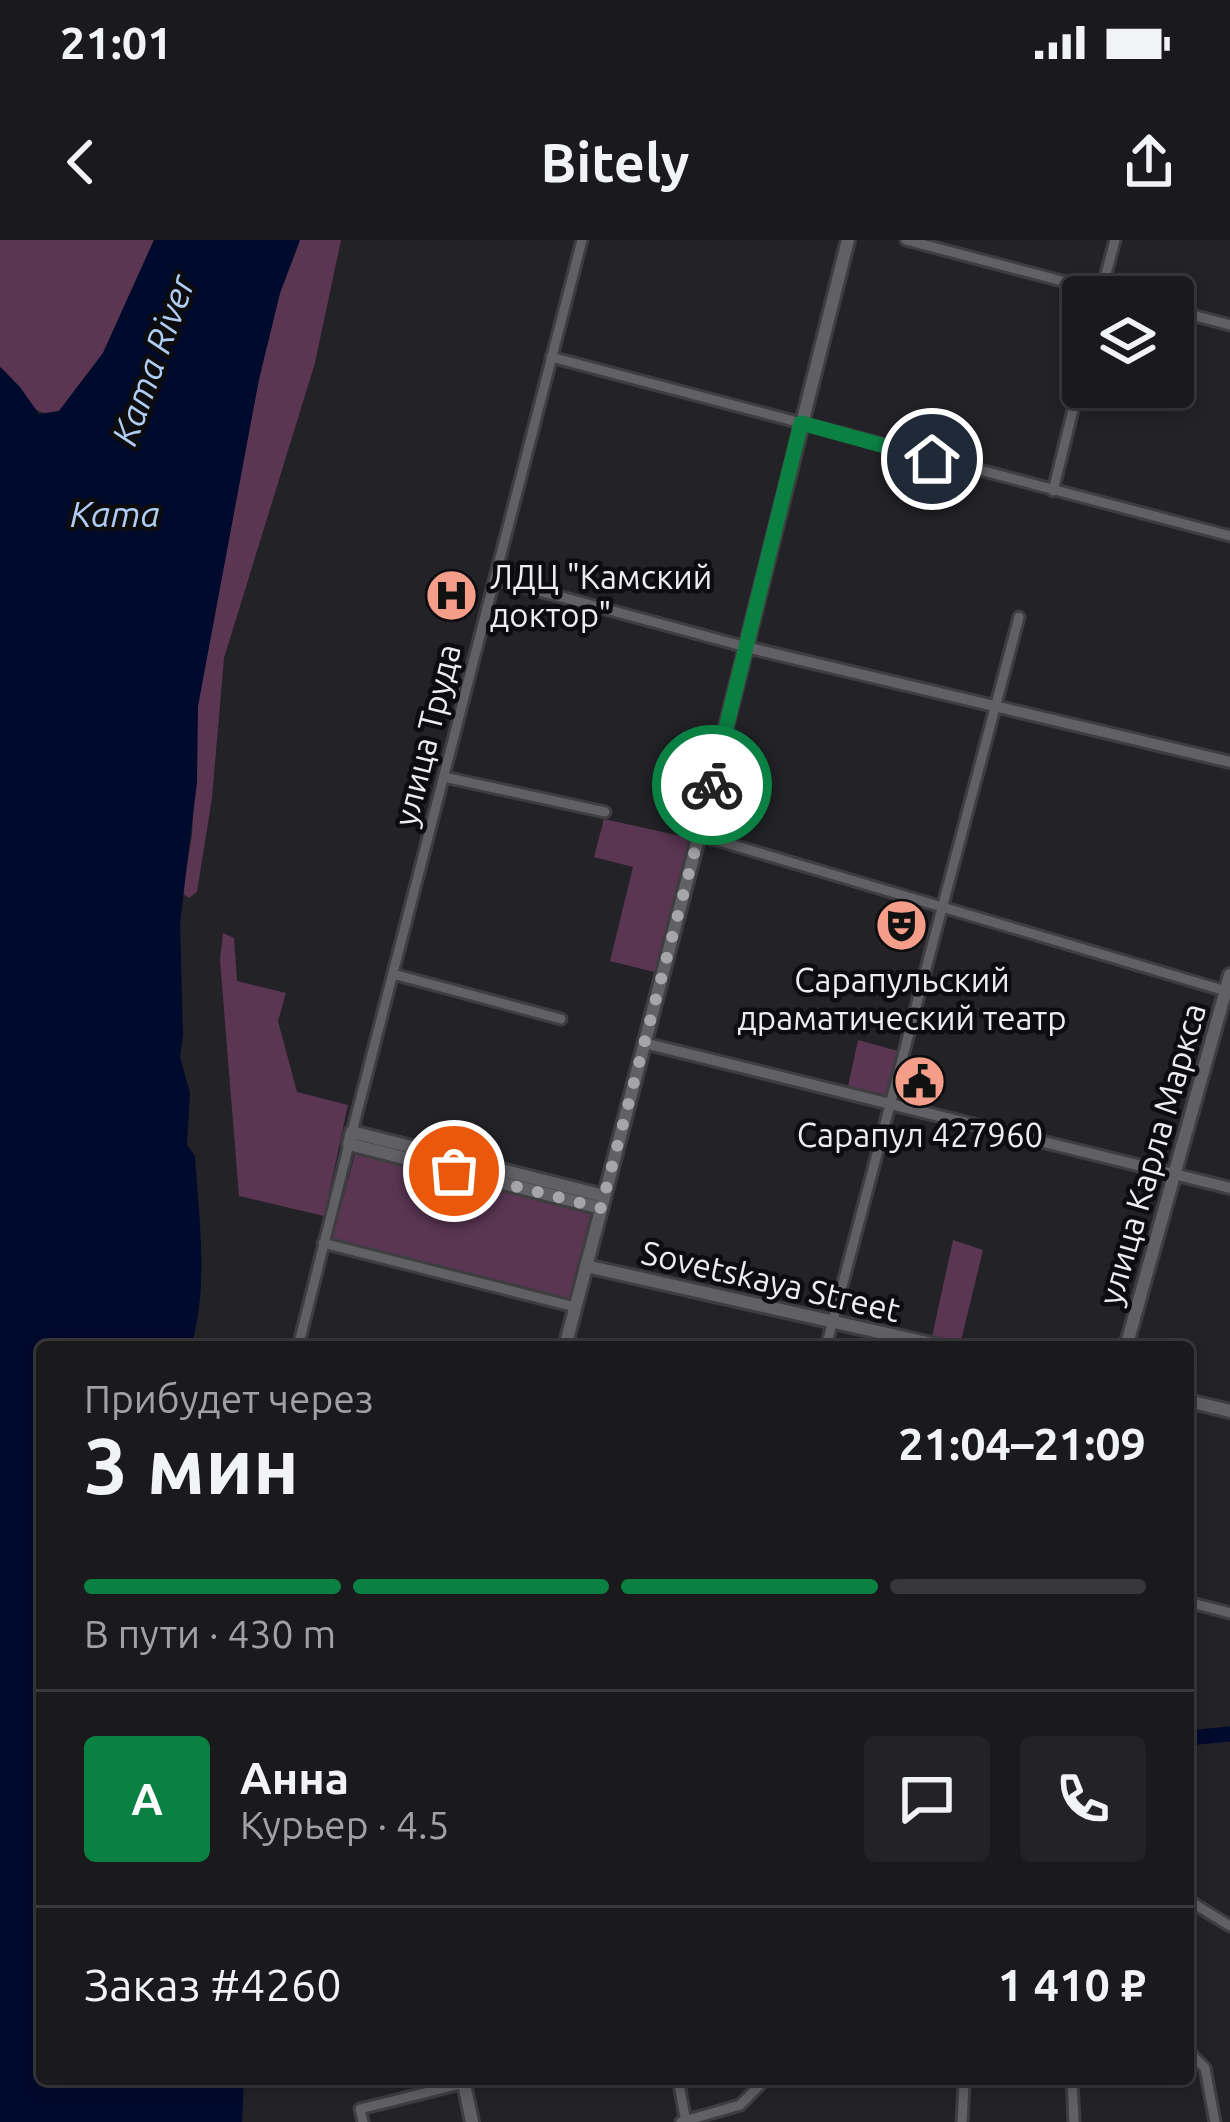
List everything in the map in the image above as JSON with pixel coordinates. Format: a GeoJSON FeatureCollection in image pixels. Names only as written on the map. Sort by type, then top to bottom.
{"type":"FeatureCollection","features":[{"type":"Feature","properties":{"kind":"main road"},"geometry":{"type":"LineString","coordinates":[[567,1341],[700,836],[848,240]]}},
{"type":"Feature","properties":{"kind":"main road","name":"улица Карла Маркса"},"geometry":{"type":"LineString","coordinates":[[1128,1341],[1230,975]]}},
{"type":"Feature","properties":{"kind":"main road"},"geometry":{"type":"LineString","coordinates":[[351,1138],[602,1202]]}},
{"type":"Feature","properties":{"kind":"main road","name":"Sovetskaya Street"},"geometry":{"type":"LineString","coordinates":[[586,1266],[918,1341]]}},
{"type":"Feature","properties":{"kind":"main road"},"geometry":{"type":"LineString","coordinates":[[1194,1402],[1230,1411]]}},
{"type":"Feature","properties":{"kind":"main road"},"geometry":{"type":"LineString","coordinates":[[465,2085],[472,2122]]}},
{"type":"Feature","properties":{"kind":"street","name":"улица Труда"},"geometry":{"type":"LineString","coordinates":[[299,1341],[582,240]]}},
{"type":"Feature","properties":{"kind":"street"},"geometry":{"type":"LineString","coordinates":[[906,240],[1062,283]]}},
{"type":"Feature","properties":{"kind":"street"},"geometry":{"type":"LineString","coordinates":[[1106,276],[1115,240]]}},
{"type":"Feature","properties":{"kind":"street"},"geometry":{"type":"LineString","coordinates":[[1194,316],[1230,325]]}},
{"type":"Feature","properties":{"kind":"street"},"geometry":{"type":"LineString","coordinates":[[551,357],[1230,536]]}},
{"type":"Feature","properties":{"kind":"street"},"geometry":{"type":"LineString","coordinates":[[1053,491],[1073,408]]}},
{"type":"Feature","properties":{"kind":"street"},"geometry":{"type":"LineString","coordinates":[[495,579],[746,647],[1230,762]]}},
{"type":"Feature","properties":{"kind":"street"},"geometry":{"type":"LineString","coordinates":[[827,1341],[1018,617]]}},
{"type":"Feature","properties":{"kind":"street"},"geometry":{"type":"LineString","coordinates":[[445,777],[605,812]]}},
{"type":"Feature","properties":{"kind":"street"},"geometry":{"type":"LineString","coordinates":[[700,836],[1228,992]]}},
{"type":"Feature","properties":{"kind":"street"},"geometry":{"type":"LineString","coordinates":[[393,974],[561,1019]]}},
{"type":"Feature","properties":{"kind":"street"},"geometry":{"type":"LineString","coordinates":[[644,1043],[1230,1188]]}},
{"type":"Feature","properties":{"kind":"street"},"geometry":{"type":"LineString","coordinates":[[323,1244],[575,1307]]}},
{"type":"Feature","properties":{"kind":"street"},"geometry":{"type":"LineString","coordinates":[[1194,1604],[1230,1613]]}},
{"type":"Feature","properties":{"kind":"street"},"geometry":{"type":"LineString","coordinates":[[1194,1904],[1230,1926]]}},
{"type":"Feature","properties":{"kind":"street"},"geometry":{"type":"LineString","coordinates":[[1194,2057],[1205,2068],[1215,2122]]}},
{"type":"Feature","properties":{"kind":"street"},"geometry":{"type":"LineString","coordinates":[[363,2122],[360,2109],[452,2085]]}},
{"type":"Feature","properties":{"kind":"street"},"geometry":{"type":"LineString","coordinates":[[679,2085],[684,2122],[740,2105],[760,2085]]}},
{"type":"Feature","properties":{"kind":"street"},"geometry":{"type":"LineString","coordinates":[[962,2122],[964,2085]]}},
{"type":"Feature","properties":{"kind":"street"},"geometry":{"type":"LineString","coordinates":[[1072,2085],[1074,2122]]}},
{"type":"Feature","properties":{"kind":"shaded area"},"geometry":{"type":"Polygon","coordinates":[[[0,240],[154,240],[103,353],[59,411],[48,413],[33,407],[0,367],[0,240]]]}},
{"type":"Feature","properties":{"kind":"shaded area"},"geometry":{"type":"Polygon","coordinates":[[[300,240],[341,240],[315,363],[224,658],[212,798],[197,892],[189,898],[182,893],[192,835],[198,707],[209,632],[259,379],[280,293],[300,240]]]}},
{"type":"Feature","properties":{"kind":"shaded area"},"geometry":{"type":"Polygon","coordinates":[[[604,819],[690,838],[658,973],[610,961],[633,867],[594,857],[604,819]]]}},
{"type":"Feature","properties":{"kind":"shaded area"},"geometry":{"type":"Polygon","coordinates":[[[223,933],[234,938],[237,981],[286,993],[278,1021],[297,1092],[348,1105],[324,1216],[239,1196],[220,960],[223,933]]]}},
{"type":"Feature","properties":{"kind":"shaded area"},"geometry":{"type":"Polygon","coordinates":[[[858,1040],[898,1051],[884,1099],[847,1091],[858,1040]]]}},
{"type":"Feature","properties":{"kind":"shaded area"},"geometry":{"type":"Polygon","coordinates":[[[356,1150],[595,1211],[571,1300],[332,1240],[356,1150]]]}},
{"type":"Feature","properties":{"kind":"shaded area"},"geometry":{"type":"Polygon","coordinates":[[[953,1240],[983,1250],[961,1341],[932,1337],[953,1240]]]}},
{"type":"Feature","properties":{"kind":"water","name":"Kama"},"geometry":{"type":"Polygon","coordinates":[[[154,240],[300,240],[280,293],[259,379],[198,706],[197,782],[180,923],[180,1057],[190,1093],[187,1145],[195,1156],[201,1252],[197,1323],[192,1341],[36,1341],[36,2085],[244,2085],[242,2122],[0,2122],[0,367],[39,414],[59,411],[103,353],[154,240]]]}},
{"type":"Feature","properties":{"kind":"waterway"},"geometry":{"type":"LineString","coordinates":[[1194,1737],[1230,1734]]}},
{"type":"Feature","properties":{"kind":"way so far"},"geometry":{"type":"LineString","coordinates":[[454,1171],[601,1208],[712,785]]}},
{"type":"Feature","properties":{"kind":"place","name":"ЛДЦ \"Камский доктор\""},"geometry":{"type":"Point","coordinates":[451,596]}},
{"type":"Feature","properties":{"kind":"place","name":"Сарапульский драматический театр"},"geometry":{"type":"Point","coordinates":[902,926]}},
{"type":"Feature","properties":{"kind":"place","name":"Сарапул 427960"},"geometry":{"type":"Point","coordinates":[920,1081]}},
{"type":"Feature","properties":{"kind":"route"},"geometry":{"type":"LineString","coordinates":[[712,785],[801,423],[932,459]]}},
{"type":"Feature","properties":{"kind":"water label","name":"Kama River"},"geometry":{"type":"Point","coordinates":[153,360]}}]}
